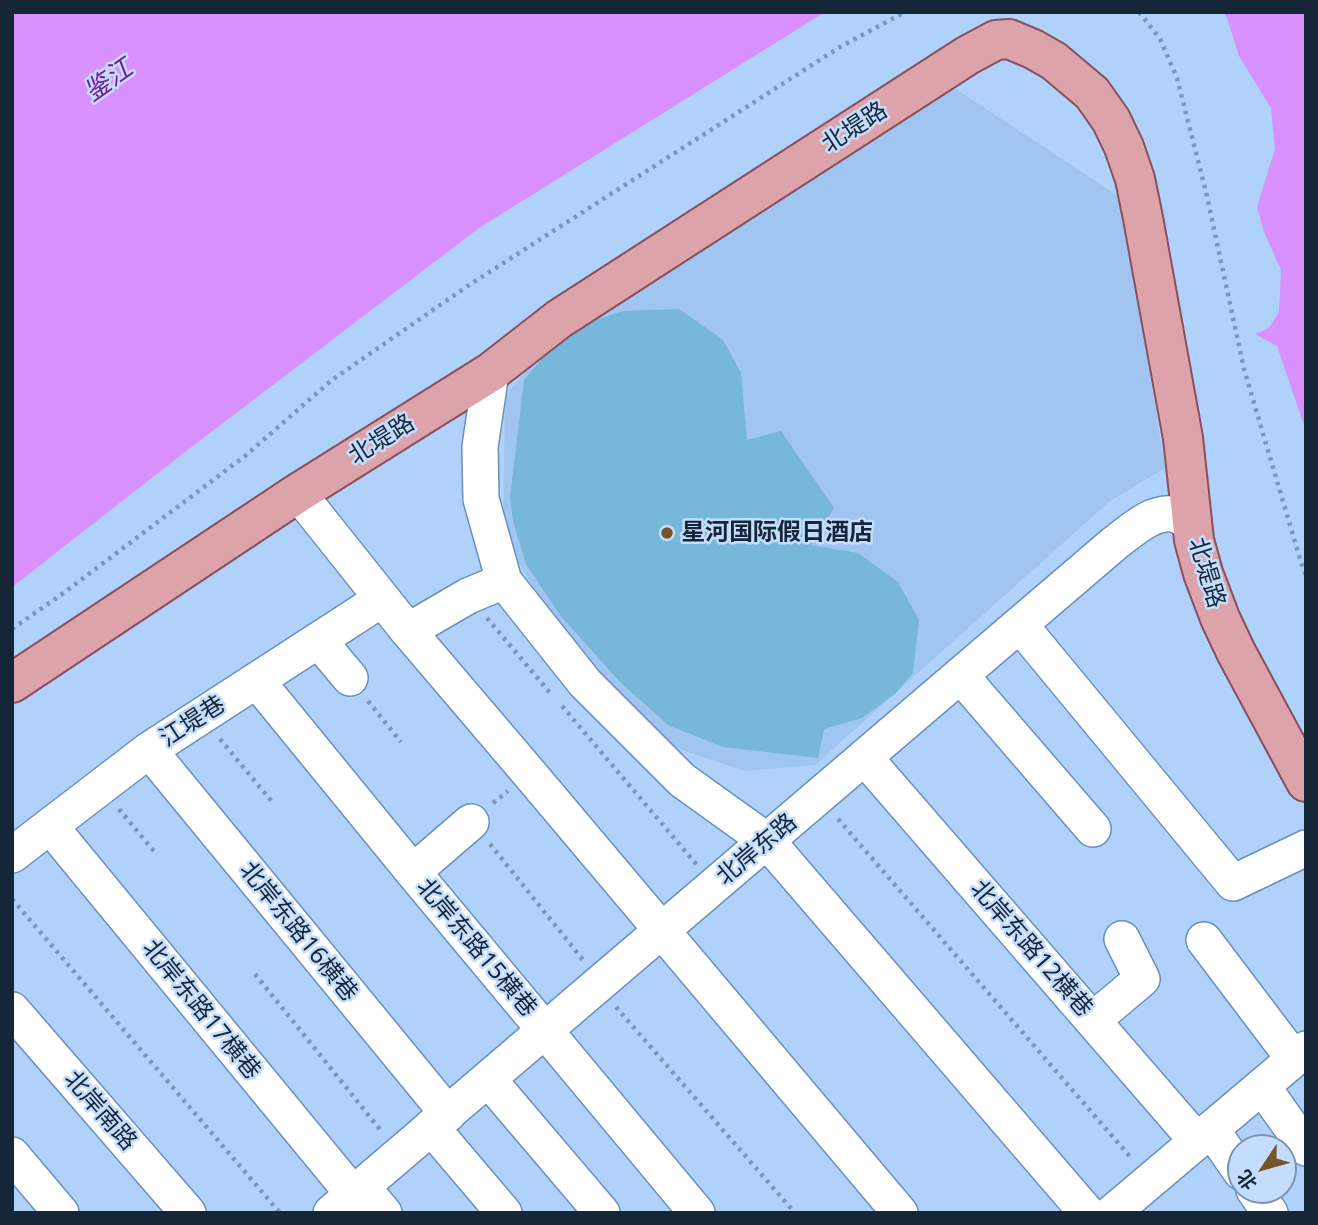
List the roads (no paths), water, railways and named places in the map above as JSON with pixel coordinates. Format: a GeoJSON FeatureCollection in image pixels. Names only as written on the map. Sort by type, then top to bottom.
{"type":"FeatureCollection","features":[{"type":"Feature","properties":{"kind":"main road","name":"北堤路"},"geometry":{"type":"LineString","coordinates":[[12,683],[298,493],[491,373],[559,319],[968,55],[996,40],[1009,39],[1054,61],[1092,93],[1111,120],[1124,147],[1135,179],[1143,218],[1183,438],[1194,540],[1203,573],[1236,652],[1306,782]]}},
{"type":"Feature","properties":{"kind":"street"},"geometry":{"type":"LineString","coordinates":[[491,373],[480,447],[481,499],[504,581],[585,683],[681,780],[767,841],[1087,1213]]}},
{"type":"Feature","properties":{"kind":"street"},"geometry":{"type":"LineString","coordinates":[[1156,515],[1187,472]]}},
{"type":"Feature","properties":{"kind":"street"},"geometry":{"type":"LineString","coordinates":[[298,493],[408,631],[900,1213]]}},
{"type":"Feature","properties":{"kind":"street"},"geometry":{"type":"LineString","coordinates":[[1156,515],[1177,515],[1192,524]]}},
{"type":"Feature","properties":{"kind":"street","name":"北岸东路"},"geometry":{"type":"LineString","coordinates":[[348,1198],[1115,543],[1156,515]]}},
{"type":"Feature","properties":{"kind":"street"},"geometry":{"type":"LineString","coordinates":[[408,631],[468,596],[504,581]]}},
{"type":"Feature","properties":{"kind":"street","name":"江堤巷"},"geometry":{"type":"LineString","coordinates":[[12,855],[149,750],[382,599]]}},
{"type":"Feature","properties":{"kind":"street"},"geometry":{"type":"LineString","coordinates":[[1020,625],[1233,883],[1306,848]]}},
{"type":"Feature","properties":{"kind":"street"},"geometry":{"type":"LineString","coordinates":[[319,641],[350,678]]}},
{"type":"Feature","properties":{"kind":"street"},"geometry":{"type":"LineString","coordinates":[[961,676],[1093,829]]}},
{"type":"Feature","properties":{"kind":"street","name":"北岸东路15横巷"},"geometry":{"type":"LineString","coordinates":[[257,681],[697,1213]]}},
{"type":"Feature","properties":{"kind":"street","name":"北岸东路16横巷"},"geometry":{"type":"LineString","coordinates":[[149,750],[440,1120],[504,1213]]}},
{"type":"Feature","properties":{"kind":"street","name":"北岸东路12横巷"},"geometry":{"type":"LineString","coordinates":[[865,758],[1093,1020],[1227,1158]]}},
{"type":"Feature","properties":{"kind":"street"},"geometry":{"type":"LineString","coordinates":[[413,872],[471,822]]}},
{"type":"Feature","properties":{"kind":"street","name":"北岸东路17横巷"},"geometry":{"type":"LineString","coordinates":[[50,826],[348,1198],[384,1213]]}},
{"type":"Feature","properties":{"kind":"street"},"geometry":{"type":"LineString","coordinates":[[1093,1020],[1142,979],[1122,939]]}},
{"type":"Feature","properties":{"kind":"street"},"geometry":{"type":"LineString","coordinates":[[1112,1213],[1148,1195],[1204,1135],[1300,1054],[1204,940]]}},
{"type":"Feature","properties":{"kind":"street","name":"北岸南路"},"geometry":{"type":"LineString","coordinates":[[12,1010],[188,1213]]}},
{"type":"Feature","properties":{"kind":"street"},"geometry":{"type":"LineString","coordinates":[[488,1079],[602,1213]]}},
{"type":"Feature","properties":{"kind":"street"},"geometry":{"type":"LineString","coordinates":[[1262,1086],[1306,1148]]}},
{"type":"Feature","properties":{"kind":"street"},"geometry":{"type":"LineString","coordinates":[[12,1155],[61,1213]]}},
{"type":"Feature","properties":{"kind":"water","name":"鉴江"},"geometry":{"type":"Polygon","coordinates":[[[12,12],[825,12],[479,228],[12,587],[12,12]]]}},
{"type":"Feature","properties":{"kind":"water"},"geometry":{"type":"Polygon","coordinates":[[[1223,12],[1306,12],[1306,431],[1277,346],[1255,334],[1269,328],[1279,312],[1281,270],[1264,232],[1257,207],[1275,149],[1271,108],[1239,56],[1223,12]]]}},
{"type":"Feature","properties":{"kind":"place","name":"星河国际假日酒店"},"geometry":{"type":"Point","coordinates":[667,533]}}]}
